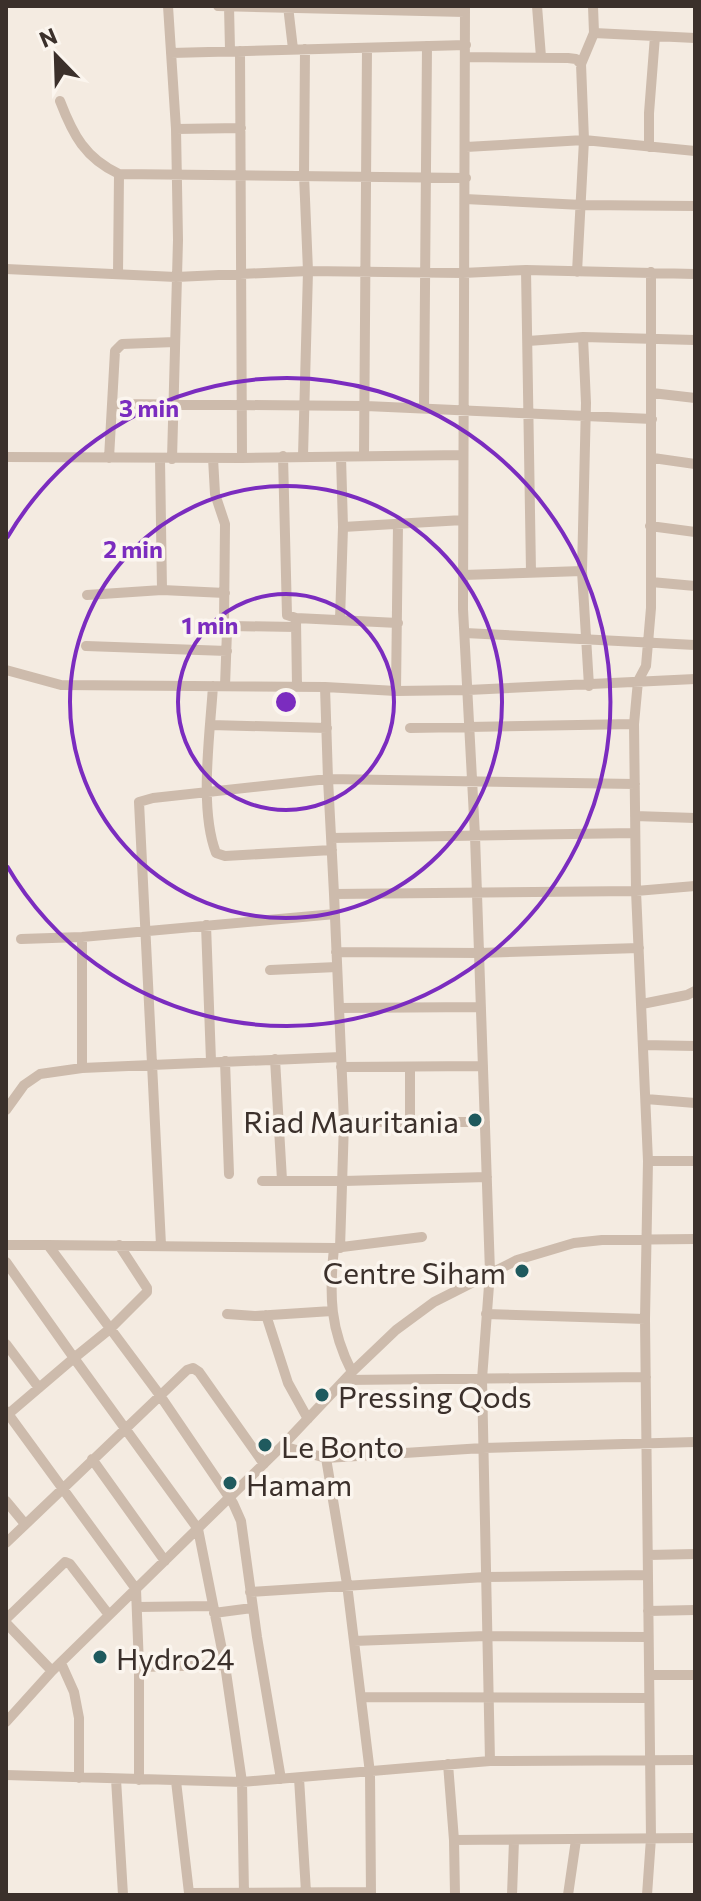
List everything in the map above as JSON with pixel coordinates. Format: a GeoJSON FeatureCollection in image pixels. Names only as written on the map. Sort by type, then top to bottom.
{"type":"FeatureCollection","features":[{"type":"Feature","properties":{"kind":"street"},"geometry":{"type":"LineString","coordinates":[[162,590],[176,277],[176,129],[168,6]]}},
{"type":"Feature","properties":{"kind":"street"},"geometry":{"type":"LineString","coordinates":[[218,6],[465,9],[463,575],[490,1272],[482,1379],[490,1761]]}},
{"type":"Feature","properties":{"kind":"street"},"geometry":{"type":"LineString","coordinates":[[229,6],[241,128],[242,458]]}},
{"type":"Feature","properties":{"kind":"street"},"geometry":{"type":"LineString","coordinates":[[537,6],[541,57]]}},
{"type":"Feature","properties":{"kind":"street"},"geometry":{"type":"LineString","coordinates":[[577,272],[584,140],[581,64],[594,33],[593,6]]}},
{"type":"Feature","properties":{"kind":"street"},"geometry":{"type":"LineString","coordinates":[[288,7],[299,49],[308,271],[303,456]]}},
{"type":"Feature","properties":{"kind":"street"},"geometry":{"type":"LineString","coordinates":[[594,33],[695,38]]}},
{"type":"Feature","properties":{"kind":"street"},"geometry":{"type":"LineString","coordinates":[[649,147],[655,36]]}},
{"type":"Feature","properties":{"kind":"street"},"geometry":{"type":"LineString","coordinates":[[171,53],[427,46],[576,59],[581,64]]}},
{"type":"Feature","properties":{"kind":"street"},"geometry":{"type":"LineString","coordinates":[[424,409],[427,46]]}},
{"type":"Feature","properties":{"kind":"street"},"geometry":{"type":"LineString","coordinates":[[364,456],[367,48]]}},
{"type":"Feature","properties":{"kind":"street"},"geometry":{"type":"LineString","coordinates":[[60,101],[81,144],[100,165],[119,174],[466,178]]}},
{"type":"Feature","properties":{"kind":"street"},"geometry":{"type":"LineString","coordinates":[[176,129],[241,128]]}},
{"type":"Feature","properties":{"kind":"street"},"geometry":{"type":"LineString","coordinates":[[466,147],[584,140],[695,151]]}},
{"type":"Feature","properties":{"kind":"street"},"geometry":{"type":"LineString","coordinates":[[118,274],[119,174]]}},
{"type":"Feature","properties":{"kind":"street"},"geometry":{"type":"LineString","coordinates":[[465,199],[582,205],[695,206]]}},
{"type":"Feature","properties":{"kind":"street"},"geometry":{"type":"LineString","coordinates":[[6,269],[176,277],[308,271],[463,273],[526,270],[695,274]]}},
{"type":"Feature","properties":{"kind":"street"},"geometry":{"type":"LineString","coordinates":[[526,270],[531,572]]}},
{"type":"Feature","properties":{"kind":"street"},"geometry":{"type":"LineString","coordinates":[[647,1895],[651,1838],[645,1319],[648,1161],[636,891],[634,724],[638,681],[646,666],[651,582],[651,272]]}},
{"type":"Feature","properties":{"kind":"street"},"geometry":{"type":"LineString","coordinates":[[528,341],[583,337],[695,340]]}},
{"type":"Feature","properties":{"kind":"street"},"geometry":{"type":"LineString","coordinates":[[583,337],[586,416],[582,571],[589,686]]}},
{"type":"Feature","properties":{"kind":"street"},"geometry":{"type":"LineString","coordinates":[[109,458],[115,351],[122,344],[175,342]]}},
{"type":"Feature","properties":{"kind":"street"},"geometry":{"type":"LineString","coordinates":[[652,393],[695,398]]}},
{"type":"Feature","properties":{"kind":"street"},"geometry":{"type":"LineString","coordinates":[[112,404],[366,406],[652,419]]}},
{"type":"Feature","properties":{"kind":"street"},"geometry":{"type":"LineString","coordinates":[[6,457],[166,459],[463,455]]}},
{"type":"Feature","properties":{"kind":"street"},"geometry":{"type":"LineString","coordinates":[[283,456],[285,610],[296,623],[297,687]]}},
{"type":"Feature","properties":{"kind":"street"},"geometry":{"type":"LineString","coordinates":[[340,620],[343,527],[341,457]]}},
{"type":"Feature","properties":{"kind":"street"},"geometry":{"type":"LineString","coordinates":[[213,458],[215,494],[225,524],[225,686]]}},
{"type":"Feature","properties":{"kind":"street"},"geometry":{"type":"LineString","coordinates":[[653,458],[695,464]]}},
{"type":"Feature","properties":{"kind":"street"},"geometry":{"type":"LineString","coordinates":[[343,527],[463,520]]}},
{"type":"Feature","properties":{"kind":"street"},"geometry":{"type":"LineString","coordinates":[[396,691],[398,524]]}},
{"type":"Feature","properties":{"kind":"street"},"geometry":{"type":"LineString","coordinates":[[650,526],[695,532]]}},
{"type":"Feature","properties":{"kind":"street"},"geometry":{"type":"LineString","coordinates":[[463,575],[582,571]]}},
{"type":"Feature","properties":{"kind":"street"},"geometry":{"type":"LineString","coordinates":[[651,582],[695,586]]}},
{"type":"Feature","properties":{"kind":"street"},"geometry":{"type":"LineString","coordinates":[[87,595],[162,590],[225,593]]}},
{"type":"Feature","properties":{"kind":"street"},"geometry":{"type":"LineString","coordinates":[[227,631],[234,624],[340,620],[398,623]]}},
{"type":"Feature","properties":{"kind":"street"},"geometry":{"type":"LineString","coordinates":[[465,633],[695,645]]}},
{"type":"Feature","properties":{"kind":"street"},"geometry":{"type":"LineString","coordinates":[[86,646],[227,651]]}},
{"type":"Feature","properties":{"kind":"street"},"geometry":{"type":"LineString","coordinates":[[6,670],[61,685],[325,687],[396,691],[589,686],[695,679]]}},
{"type":"Feature","properties":{"kind":"street"},"geometry":{"type":"LineString","coordinates":[[213,686],[207,792],[212,845],[216,853],[225,856],[332,844],[475,836],[635,833]]}},
{"type":"Feature","properties":{"kind":"street"},"geometry":{"type":"LineString","coordinates":[[325,687],[344,1122],[344,1181],[332,1311],[348,1376]]}},
{"type":"Feature","properties":{"kind":"street"},"geometry":{"type":"LineString","coordinates":[[410,728],[634,724]]}},
{"type":"Feature","properties":{"kind":"street"},"geometry":{"type":"LineString","coordinates":[[211,725],[327,728]]}},
{"type":"Feature","properties":{"kind":"street"},"geometry":{"type":"LineString","coordinates":[[161,1245],[139,802],[328,779],[635,784]]}},
{"type":"Feature","properties":{"kind":"street"},"geometry":{"type":"LineString","coordinates":[[635,816],[695,818]]}},
{"type":"Feature","properties":{"kind":"street"},"geometry":{"type":"LineString","coordinates":[[334,894],[636,891],[695,886]]}},
{"type":"Feature","properties":{"kind":"street"},"geometry":{"type":"LineString","coordinates":[[21,939],[82,937],[335,914]]}},
{"type":"Feature","properties":{"kind":"street"},"geometry":{"type":"LineString","coordinates":[[206,925],[211,1061]]}},
{"type":"Feature","properties":{"kind":"street"},"geometry":{"type":"LineString","coordinates":[[82,937],[82,1068]]}},
{"type":"Feature","properties":{"kind":"street"},"geometry":{"type":"LineString","coordinates":[[336,952],[479,953],[639,948]]}},
{"type":"Feature","properties":{"kind":"street"},"geometry":{"type":"LineString","coordinates":[[270,970],[337,967]]}},
{"type":"Feature","properties":{"kind":"street"},"geometry":{"type":"LineString","coordinates":[[642,1004],[695,991]]}},
{"type":"Feature","properties":{"kind":"street"},"geometry":{"type":"LineString","coordinates":[[339,1008],[481,1007]]}},
{"type":"Feature","properties":{"kind":"street"},"geometry":{"type":"LineString","coordinates":[[643,1045],[695,1046]]}},
{"type":"Feature","properties":{"kind":"street"},"geometry":{"type":"LineString","coordinates":[[6,1110],[24,1085],[40,1074],[82,1068],[275,1059],[410,1067],[483,1066]]}},
{"type":"Feature","properties":{"kind":"street"},"geometry":{"type":"LineString","coordinates":[[275,1059],[282,1180]]}},
{"type":"Feature","properties":{"kind":"street"},"geometry":{"type":"LineString","coordinates":[[225,1061],[229,1174]]}},
{"type":"Feature","properties":{"kind":"street"},"geometry":{"type":"LineString","coordinates":[[410,1067],[410,1122]]}},
{"type":"Feature","properties":{"kind":"street"},"geometry":{"type":"LineString","coordinates":[[646,1099],[695,1103]]}},
{"type":"Feature","properties":{"kind":"street"},"geometry":{"type":"LineString","coordinates":[[344,1122],[485,1122]]}},
{"type":"Feature","properties":{"kind":"street"},"geometry":{"type":"LineString","coordinates":[[648,1161],[695,1161]]}},
{"type":"Feature","properties":{"kind":"street"},"geometry":{"type":"LineString","coordinates":[[262,1181],[487,1177]]}},
{"type":"Feature","properties":{"kind":"street"},"geometry":{"type":"LineString","coordinates":[[6,1245],[337,1248],[422,1237]]}},
{"type":"Feature","properties":{"kind":"street"},"geometry":{"type":"LineString","coordinates":[[9,1713],[264,1464],[348,1376],[396,1330],[434,1302],[490,1272],[546,1250],[574,1243],[695,1239]]}},
{"type":"Feature","properties":{"kind":"street"},"geometry":{"type":"LineString","coordinates":[[48,1245],[159,1394],[229,1497],[241,1521],[252,1608],[281,1779]]}},
{"type":"Feature","properties":{"kind":"street"},"geometry":{"type":"LineString","coordinates":[[119,1245],[147,1292],[111,1328],[7,1414],[136,1589],[139,1780]]}},
{"type":"Feature","properties":{"kind":"street"},"geometry":{"type":"LineString","coordinates":[[6,1262],[198,1529],[225,1665],[242,1782],[244,1893]]}},
{"type":"Feature","properties":{"kind":"street"},"geometry":{"type":"LineString","coordinates":[[227,1314],[332,1311]]}},
{"type":"Feature","properties":{"kind":"street"},"geometry":{"type":"LineString","coordinates":[[486,1314],[645,1319]]}},
{"type":"Feature","properties":{"kind":"street"},"geometry":{"type":"LineString","coordinates":[[266,1315],[288,1383],[308,1419]]}},
{"type":"Feature","properties":{"kind":"street"},"geometry":{"type":"LineString","coordinates":[[6,1344],[39,1388]]}},
{"type":"Feature","properties":{"kind":"street"},"geometry":{"type":"LineString","coordinates":[[6,1543],[159,1394],[193,1368],[199,1372],[264,1464]]}},
{"type":"Feature","properties":{"kind":"street"},"geometry":{"type":"LineString","coordinates":[[348,1376],[482,1379],[646,1377]]}},
{"type":"Feature","properties":{"kind":"street"},"geometry":{"type":"LineString","coordinates":[[282,1446],[326,1458],[483,1448],[695,1442]]}},
{"type":"Feature","properties":{"kind":"street"},"geometry":{"type":"LineString","coordinates":[[176,1781],[186,1889],[193,1894],[371,1893],[370,1773],[347,1584],[326,1458]]}},
{"type":"Feature","properties":{"kind":"street"},"geometry":{"type":"LineString","coordinates":[[92,1459],[165,1561]]}},
{"type":"Feature","properties":{"kind":"street"},"geometry":{"type":"LineString","coordinates":[[6,1501],[25,1524]]}},
{"type":"Feature","properties":{"kind":"street"},"geometry":{"type":"LineString","coordinates":[[648,1555],[695,1554]]}},
{"type":"Feature","properties":{"kind":"street"},"geometry":{"type":"LineString","coordinates":[[52,1671],[6,1621],[65,1562],[70,1564],[109,1615]]}},
{"type":"Feature","properties":{"kind":"street"},"geometry":{"type":"LineString","coordinates":[[250,1592],[485,1577],[648,1575]]}},
{"type":"Feature","properties":{"kind":"street"},"geometry":{"type":"LineString","coordinates":[[137,1607],[252,1608]]}},
{"type":"Feature","properties":{"kind":"street"},"geometry":{"type":"LineString","coordinates":[[648,1611],[695,1610]]}},
{"type":"Feature","properties":{"kind":"street"},"geometry":{"type":"LineString","coordinates":[[354,1641],[486,1636],[648,1637]]}},
{"type":"Feature","properties":{"kind":"street"},"geometry":{"type":"LineString","coordinates":[[61,1663],[74,1692],[79,1718],[79,1778]]}},
{"type":"Feature","properties":{"kind":"street"},"geometry":{"type":"LineString","coordinates":[[139,1667],[225,1665]]}},
{"type":"Feature","properties":{"kind":"street"},"geometry":{"type":"LineString","coordinates":[[649,1675],[695,1675]]}},
{"type":"Feature","properties":{"kind":"street"},"geometry":{"type":"LineString","coordinates":[[362,1697],[648,1698]]}},
{"type":"Feature","properties":{"kind":"street"},"geometry":{"type":"LineString","coordinates":[[6,1775],[242,1782],[490,1761],[695,1760]]}},
{"type":"Feature","properties":{"kind":"street"},"geometry":{"type":"LineString","coordinates":[[448,1764],[455,1895]]}},
{"type":"Feature","properties":{"kind":"street"},"geometry":{"type":"LineString","coordinates":[[299,1778],[306,1892]]}},
{"type":"Feature","properties":{"kind":"street"},"geometry":{"type":"LineString","coordinates":[[116,1779],[123,1895]]}},
{"type":"Feature","properties":{"kind":"street"},"geometry":{"type":"LineString","coordinates":[[454,1840],[695,1838]]}},
{"type":"Feature","properties":{"kind":"street"},"geometry":{"type":"LineString","coordinates":[[512,1895],[514,1840]]}},
{"type":"Feature","properties":{"kind":"street"},"geometry":{"type":"LineString","coordinates":[[568,1895],[576,1840]]}},
{"type":"Feature","properties":{"kind":"place","name":"Riad Mauritania"},"geometry":{"type":"Point","coordinates":[475,1120]}},
{"type":"Feature","properties":{"kind":"place","name":"Centre Siham"},"geometry":{"type":"Point","coordinates":[522,1271]}},
{"type":"Feature","properties":{"kind":"place","name":"Pressing Qods"},"geometry":{"type":"Point","coordinates":[322,1395]}},
{"type":"Feature","properties":{"kind":"place","name":"Le Bonto"},"geometry":{"type":"Point","coordinates":[265,1445]}},
{"type":"Feature","properties":{"kind":"place","name":"Hamam"},"geometry":{"type":"Point","coordinates":[230,1483]}},
{"type":"Feature","properties":{"kind":"place","name":"Hydro24"},"geometry":{"type":"Point","coordinates":[100,1657]}}]}
